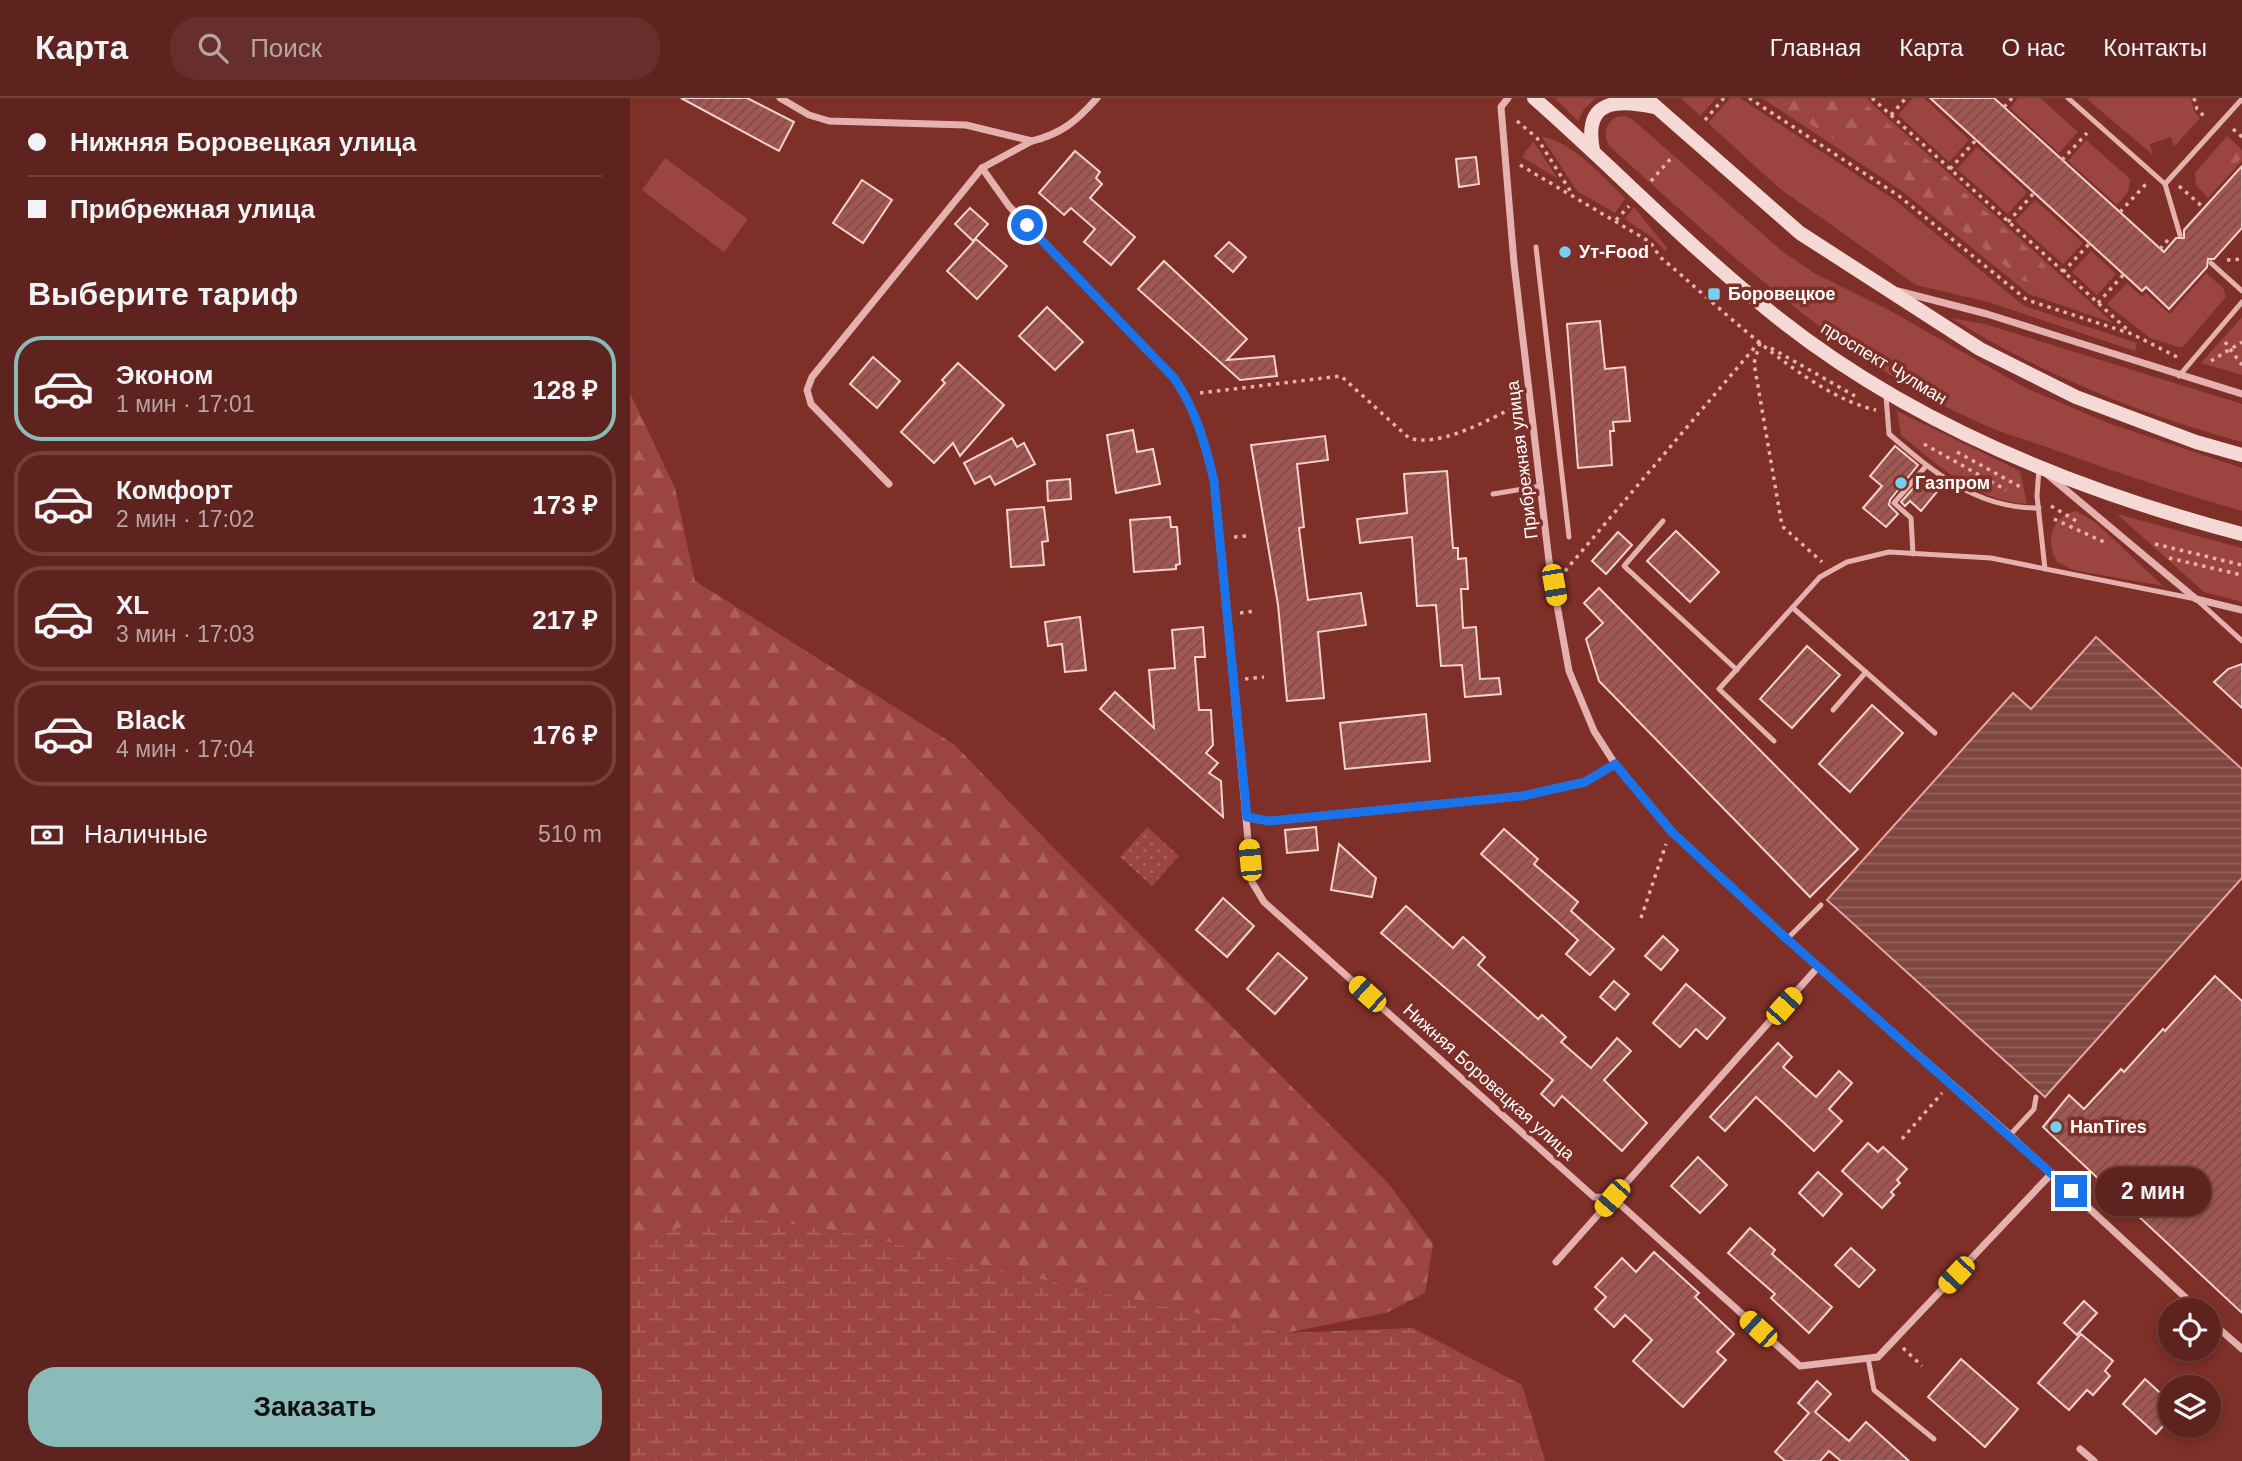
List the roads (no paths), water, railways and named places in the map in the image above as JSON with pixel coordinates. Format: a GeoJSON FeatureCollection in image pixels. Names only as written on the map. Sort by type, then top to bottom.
{"type":"FeatureCollection","features":[{"type":"Feature","properties":{"kind":"main road","name":"проспект Чулман"},"geometry":{"type":"LineString","coordinates":[[1534,98],[1720,270],[1780,319],[1886,389],[1962,432],[2039,468],[2106,495],[2242,534]]}},
{"type":"Feature","properties":{"kind":"main road"},"geometry":{"type":"LineString","coordinates":[[1593,150],[1590,135],[1595,114],[1605,106],[1619,102],[1650,103],[1800,233],[1877,285],[2025,374],[2119,414],[2242,455]]}},
{"type":"Feature","properties":{"kind":"street"},"geometry":{"type":"LineString","coordinates":[[780,98],[808,115],[828,121],[965,125],[1032,141]]}},
{"type":"Feature","properties":{"kind":"street"},"geometry":{"type":"LineString","coordinates":[[889,484],[811,404],[807,390],[812,377],[982,168],[1032,141],[1053,136],[1076,123],[1097,98]]}},
{"type":"Feature","properties":{"kind":"street","name":"Прибрежная улица"},"geometry":{"type":"LineString","coordinates":[[1508,98],[1501,107],[1530,398],[1554,585],[1572,680],[1594,731],[1615,764],[1671,831],[1818,967],[2052,1173],[2186,1298]]}},
{"type":"Feature","properties":{"kind":"street","name":"Нижняя Боровецкая улица"},"geometry":{"type":"LineString","coordinates":[[982,168],[1009,206],[1174,378],[1189,400],[1202,433],[1214,481],[1252,882],[1264,902],[1594,1196],[1612,1198],[1800,1366],[1878,1356],[2052,1173]]}},
{"type":"Feature","properties":{"kind":"street"},"geometry":{"type":"LineString","coordinates":[[1877,285],[1987,314],[2242,394]]}},
{"type":"Feature","properties":{"kind":"street"},"geometry":{"type":"LineString","coordinates":[[2039,468],[2196,598],[2242,610]]}},
{"type":"Feature","properties":{"kind":"street"},"geometry":{"type":"LineString","coordinates":[[1247,817],[1269,821],[1522,796],[1585,782],[1615,764]]}},
{"type":"Feature","properties":{"kind":"street"},"geometry":{"type":"LineString","coordinates":[[1556,1262],[1818,967]]}},
{"type":"Feature","properties":{"kind":"street"},"geometry":{"type":"LineString","coordinates":[[2221,1330],[2242,1349]]}},
{"type":"Feature","properties":{"kind":"street"},"geometry":{"type":"LineString","coordinates":[[2080,1448],[2094,1461]]}},
{"type":"Feature","properties":{"kind":"lane"},"geometry":{"type":"LineString","coordinates":[[2068,98],[2165,184],[2180,234]]}},
{"type":"Feature","properties":{"kind":"lane"},"geometry":{"type":"LineString","coordinates":[[2165,184],[2242,99]]}},
{"type":"Feature","properties":{"kind":"lane"},"geometry":{"type":"LineString","coordinates":[[1536,247],[1569,537]]}},
{"type":"Feature","properties":{"kind":"lane"},"geometry":{"type":"LineString","coordinates":[[2211,263],[2242,291]]}},
{"type":"Feature","properties":{"kind":"lane"},"geometry":{"type":"LineString","coordinates":[[2179,376],[2242,302]]}},
{"type":"Feature","properties":{"kind":"lane"},"geometry":{"type":"LineString","coordinates":[[1886,389],[1889,434],[1926,466],[1980,498],[2018,509],[2039,508]]}},
{"type":"Feature","properties":{"kind":"lane"},"geometry":{"type":"LineString","coordinates":[[1913,554],[1911,518],[1894,503],[1926,466]]}},
{"type":"Feature","properties":{"kind":"lane"},"geometry":{"type":"LineString","coordinates":[[2039,468],[2039,508],[2045,569]]}},
{"type":"Feature","properties":{"kind":"lane"},"geometry":{"type":"LineString","coordinates":[[1493,494],[1541,486]]}},
{"type":"Feature","properties":{"kind":"lane"},"geometry":{"type":"LineString","coordinates":[[1663,521],[1624,566],[1737,670]]}},
{"type":"Feature","properties":{"kind":"lane"},"geometry":{"type":"LineString","coordinates":[[1774,741],[1719,689],[1831,569],[1847,562],[1889,552],[1991,558],[2196,598],[2242,641]]}},
{"type":"Feature","properties":{"kind":"lane"},"geometry":{"type":"LineString","coordinates":[[1793,608],[1935,733]]}},
{"type":"Feature","properties":{"kind":"lane"},"geometry":{"type":"LineString","coordinates":[[1833,710],[1866,672]]}},
{"type":"Feature","properties":{"kind":"lane"},"geometry":{"type":"LineString","coordinates":[[1787,939],[1821,905]]}},
{"type":"Feature","properties":{"kind":"lane"},"geometry":{"type":"LineString","coordinates":[[2010,1135],[2034,1109],[2035,1097]]}},
{"type":"Feature","properties":{"kind":"lane"},"geometry":{"type":"LineString","coordinates":[[1868,1358],[1874,1390],[1934,1440]]}},
{"type":"Feature","properties":{"kind":"place","name":"Ут-Food"},"geometry":{"type":"Point","coordinates":[1565,252]}},
{"type":"Feature","properties":{"kind":"place","name":"Боровецкое"},"geometry":{"type":"Point","coordinates":[1714,294]}},
{"type":"Feature","properties":{"kind":"place","name":"Газпром"},"geometry":{"type":"Point","coordinates":[1901,483]}},
{"type":"Feature","properties":{"kind":"place","name":"HanTires"},"geometry":{"type":"Point","coordinates":[2056,1127]}}]}
